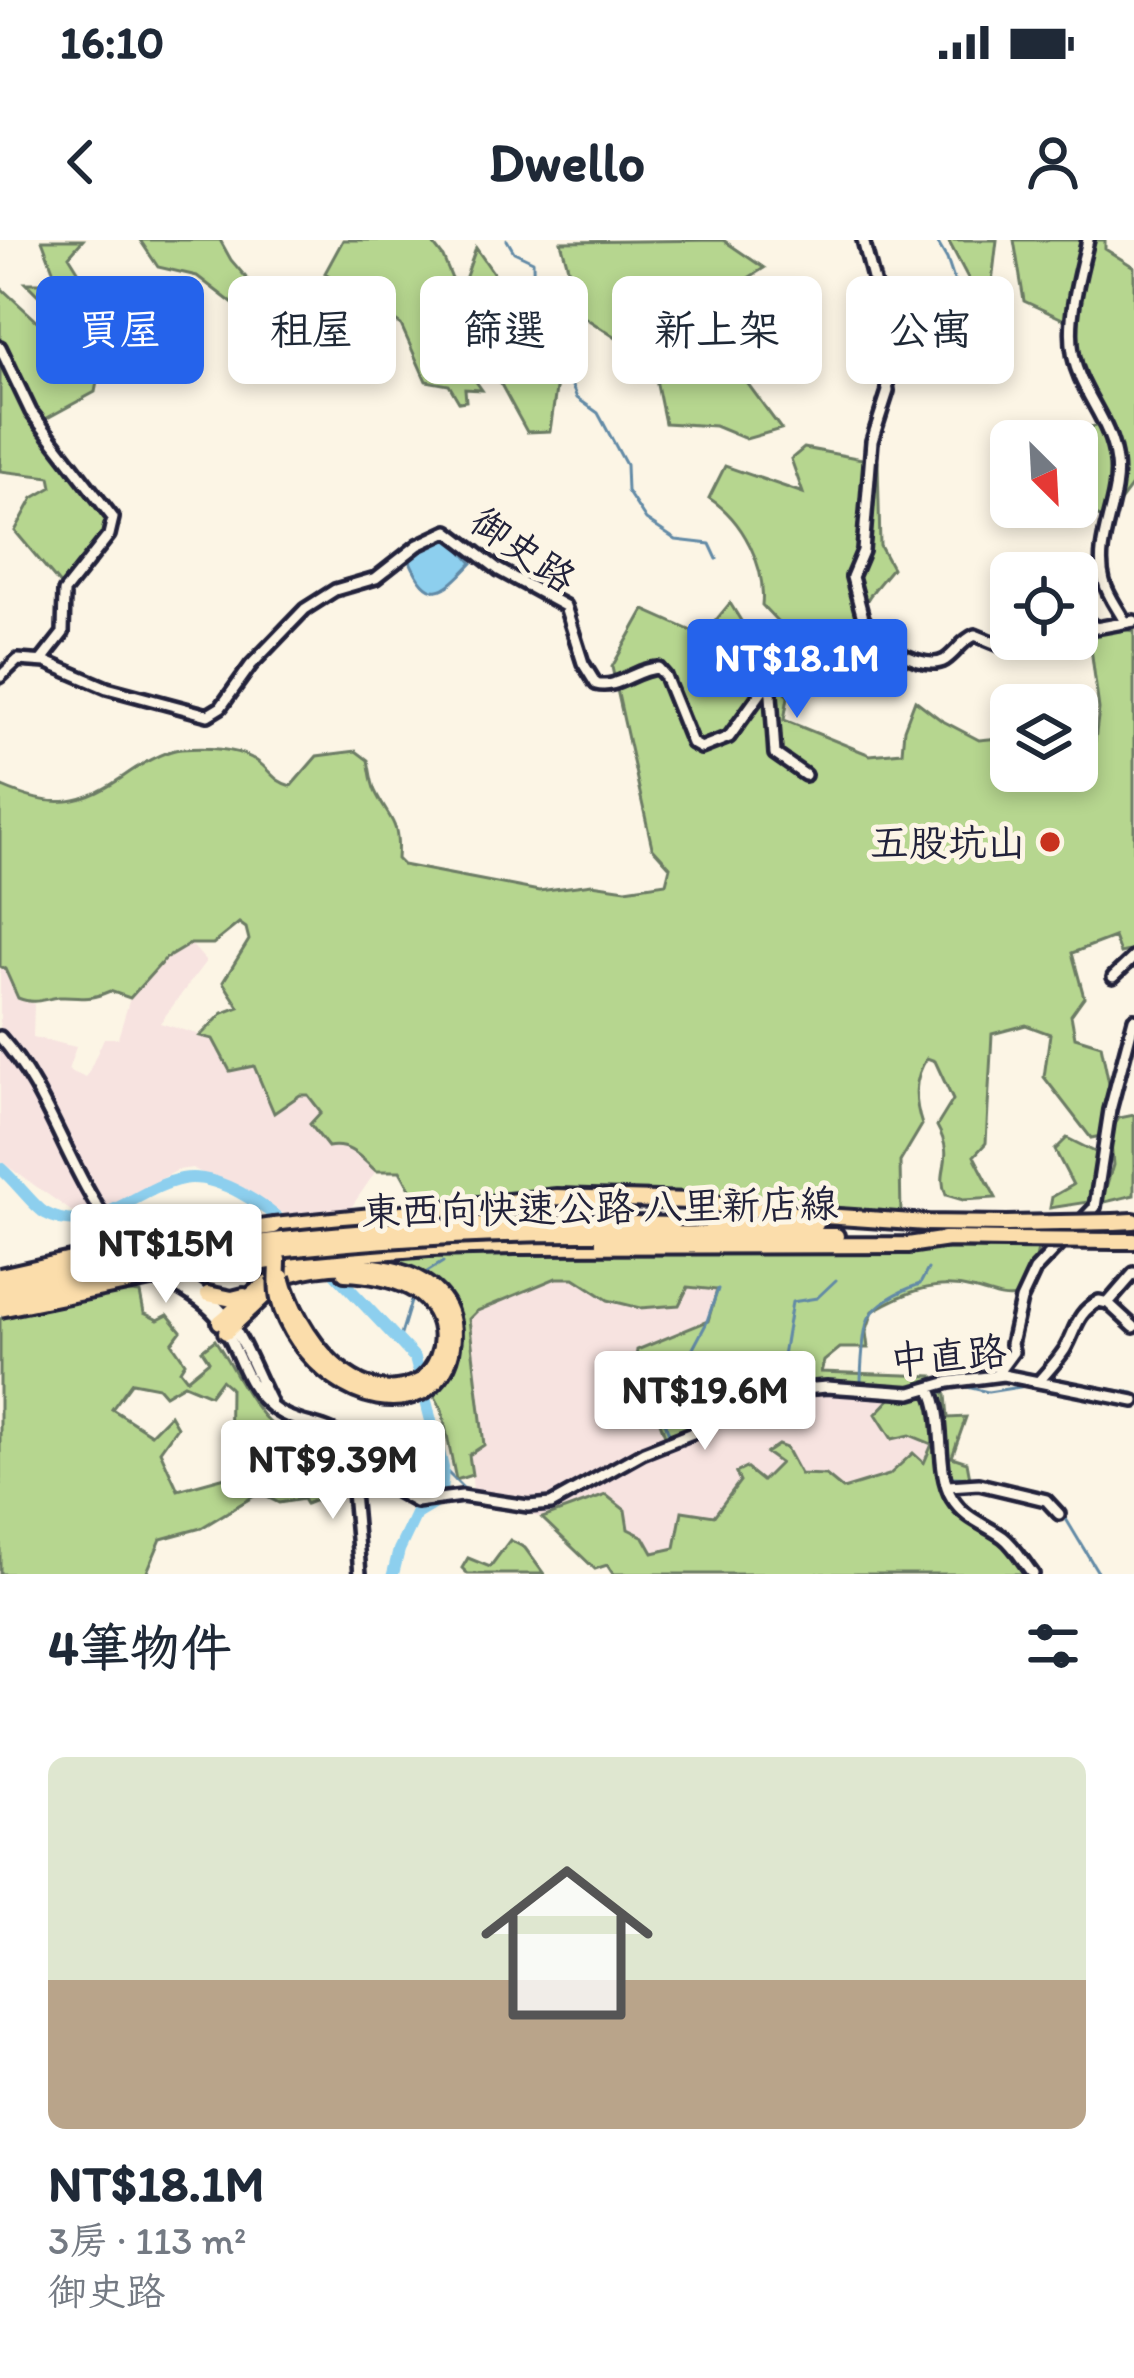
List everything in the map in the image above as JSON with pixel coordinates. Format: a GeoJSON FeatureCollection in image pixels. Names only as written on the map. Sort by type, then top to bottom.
{"type":"FeatureCollection","features":[{"type":"Feature","properties":{"kind":"highway"},"geometry":{"type":"LineString","coordinates":[[0,1276],[142,1244],[490,1201],[623,1197],[927,1223]]}},
{"type":"Feature","properties":{"kind":"highway","name":"東西向快速公路 八里新店線"},"geometry":{"type":"LineString","coordinates":[[0,1297],[148,1267],[426,1235],[948,1239],[1134,1221]]}},
{"type":"Feature","properties":{"kind":"highway","name":"東西向快速公路 八里新店線"},"geometry":{"type":"LineString","coordinates":[[0,1286],[221,1244],[425,1226],[595,1234],[927,1223],[1134,1241]]}},
{"type":"Feature","properties":{"kind":"highway"},"geometry":{"type":"LineString","coordinates":[[208,1294],[232,1299],[277,1278],[307,1273],[368,1265],[402,1273],[427,1286],[447,1312],[453,1336],[449,1360],[436,1381],[418,1394],[394,1399],[365,1394],[333,1376],[309,1354],[278,1297],[278,1260],[274,1226]]}},
{"type":"Feature","properties":{"kind":"highway"},"geometry":{"type":"LineString","coordinates":[[0,1310],[151,1277],[278,1260],[595,1234]]}},
{"type":"Feature","properties":{"kind":"highway"},"geometry":{"type":"LineString","coordinates":[[227,1323],[307,1273]]}},
{"type":"Feature","properties":{"kind":"highway"},"geometry":{"type":"LineString","coordinates":[[227,1323],[249,1294]]}},
{"type":"Feature","properties":{"kind":"street"},"geometry":{"type":"LineString","coordinates":[[863,240],[888,391],[872,440],[863,551],[852,577],[863,618],[878,643],[932,664],[943,662],[975,634],[990,641]]}},
{"type":"Feature","properties":{"kind":"street"},"geometry":{"type":"LineString","coordinates":[[1088,240],[1072,311],[1076,362],[1110,432],[1117,488],[1104,544],[1103,580],[1130,622],[1098,628]]}},
{"type":"Feature","properties":{"kind":"street"},"geometry":{"type":"LineString","coordinates":[[0,347],[31,412],[113,518],[109,535],[64,592],[63,633],[41,661],[13,662],[0,677]]}},
{"type":"Feature","properties":{"kind":"street","name":"御史路"},"geometry":{"type":"LineString","coordinates":[[41,661],[107,688],[208,716],[305,608],[335,590],[376,578],[418,545],[448,531],[481,559],[565,606],[583,663],[596,684],[613,685],[633,672],[658,668],[696,746],[729,737],[770,680]]}},
{"type":"Feature","properties":{"kind":"street"},"geometry":{"type":"LineString","coordinates":[[805,775],[775,754],[770,680],[878,643]]}},
{"type":"Feature","properties":{"kind":"street"},"geometry":{"type":"LineString","coordinates":[[1113,977],[1134,957]]}},
{"type":"Feature","properties":{"kind":"street"},"geometry":{"type":"LineString","coordinates":[[985,1376],[997,1375],[1013,1352],[1022,1300],[1035,1270],[1095,1207],[1110,1110],[1134,1018]]}},
{"type":"Feature","properties":{"kind":"street"},"geometry":{"type":"LineString","coordinates":[[0,1037],[38,1093],[102,1217],[136,1256],[227,1323]]}},
{"type":"Feature","properties":{"kind":"street"},"geometry":{"type":"LineString","coordinates":[[136,1256],[208,1294],[227,1323]]}},
{"type":"Feature","properties":{"kind":"street"},"geometry":{"type":"LineString","coordinates":[[1108,1304],[1134,1273]]}},
{"type":"Feature","properties":{"kind":"street"},"geometry":{"type":"LineString","coordinates":[[1040,1381],[1066,1346],[1080,1313],[1099,1300],[1134,1327]]}},
{"type":"Feature","properties":{"kind":"street","name":"中直路"},"geometry":{"type":"LineString","coordinates":[[227,1323],[251,1384],[276,1411],[292,1421],[343,1436],[353,1467],[416,1502],[462,1496],[528,1506],[551,1504],[766,1392],[826,1387],[911,1393],[985,1376],[1082,1388],[1134,1401]]}},
{"type":"Feature","properties":{"kind":"street"},"geometry":{"type":"LineString","coordinates":[[931,1390],[937,1402],[936,1431],[944,1451],[950,1496],[968,1517],[1004,1538],[1033,1574]]}},
{"type":"Feature","properties":{"kind":"street"},"geometry":{"type":"LineString","coordinates":[[353,1467],[360,1574]]}},
{"type":"Feature","properties":{"kind":"street"},"geometry":{"type":"LineString","coordinates":[[948,1486],[979,1484],[1046,1500],[1059,1514]]}},
{"type":"Feature","properties":{"kind":"shaded area"},"geometry":{"type":"Polygon","coordinates":[[[190,943],[206,961],[160,1023],[213,1039],[300,1095],[308,1095],[342,1144],[376,1171],[350,1209],[288,1216],[192,1168],[178,1170],[89,1217],[74,1213],[0,1161],[0,966],[18,998],[34,1004],[33,1037],[76,1047],[68,1070],[86,1078],[104,1038],[118,1038],[130,998],[165,959],[190,943]]]}},
{"type":"Feature","properties":{"kind":"shaded area"},"geometry":{"type":"Polygon","coordinates":[[[556,1278],[573,1278],[608,1300],[688,1287],[717,1289],[708,1321],[740,1405],[775,1393],[835,1390],[893,1397],[910,1435],[932,1444],[924,1464],[913,1453],[889,1475],[843,1489],[826,1475],[800,1474],[786,1448],[780,1463],[761,1482],[736,1474],[740,1480],[714,1517],[675,1548],[653,1553],[628,1529],[606,1495],[542,1518],[474,1498],[469,1455],[469,1319],[477,1311],[556,1278]]]}},
{"type":"Feature","properties":{"kind":"green space"},"geometry":{"type":"Polygon","coordinates":[[[42,240],[83,240],[69,256],[81,276],[55,276],[42,240]]]}},
{"type":"Feature","properties":{"kind":"green space"},"geometry":{"type":"Polygon","coordinates":[[[140,240],[220,240],[245,276],[228,276],[228,300],[204,281],[204,276],[158,267],[140,240]]]}},
{"type":"Feature","properties":{"kind":"green space"},"geometry":{"type":"Polygon","coordinates":[[[343,240],[430,240],[451,276],[420,276],[420,368],[396,322],[396,276],[325,273],[343,240]]]}},
{"type":"Feature","properties":{"kind":"green space"},"geometry":{"type":"Polygon","coordinates":[[[723,240],[764,268],[751,276],[612,276],[612,335],[588,320],[588,276],[570,276],[561,242],[723,240]]]}},
{"type":"Feature","properties":{"kind":"green space"},"geometry":{"type":"Polygon","coordinates":[[[948,240],[997,240],[993,276],[967,276],[948,240]]]}},
{"type":"Feature","properties":{"kind":"green space"},"geometry":{"type":"Polygon","coordinates":[[[1014,240],[1105,240],[1105,249],[1134,267],[1134,483],[1106,520],[1098,516],[1098,425],[1103,424],[1079,386],[1067,321],[1024,301],[1014,240]]]}},
{"type":"Feature","properties":{"kind":"green space"},"geometry":{"type":"Polygon","coordinates":[[[476,248],[495,276],[466,276],[476,248]]]}},
{"type":"Feature","properties":{"kind":"green space"},"geometry":{"type":"Polygon","coordinates":[[[0,287],[36,320],[36,384],[97,384],[95,392],[40,422],[119,526],[62,587],[15,531],[33,498],[52,487],[50,477],[0,471],[0,287]]]}},
{"type":"Feature","properties":{"kind":"green space"},"geometry":{"type":"Polygon","coordinates":[[[443,384],[478,384],[482,390],[465,389],[466,401],[459,402],[449,385],[443,384]]]}},
{"type":"Feature","properties":{"kind":"green space"},"geometry":{"type":"Polygon","coordinates":[[[501,384],[557,384],[550,431],[527,432],[501,384]]]}},
{"type":"Feature","properties":{"kind":"green space"},"geometry":{"type":"Polygon","coordinates":[[[657,384],[748,384],[781,429],[746,439],[715,426],[665,423],[657,384]]]}},
{"type":"Feature","properties":{"kind":"green space"},"geometry":{"type":"Polygon","coordinates":[[[804,448],[878,462],[880,546],[892,568],[862,610],[863,642],[815,661],[762,605],[760,575],[750,545],[709,498],[725,466],[803,493],[791,459],[804,448]]]}},
{"type":"Feature","properties":{"kind":"green space"},"geometry":{"type":"Polygon","coordinates":[[[730,603],[788,697],[784,720],[870,755],[902,752],[904,729],[915,700],[979,740],[990,739],[990,792],[1098,792],[1098,684],[1093,660],[1098,660],[1098,631],[1134,631],[1134,950],[1120,953],[1114,937],[1072,953],[1084,997],[1071,1015],[1075,1037],[1101,1045],[1110,1089],[1106,1135],[1091,1138],[1044,1077],[1050,1034],[1026,1025],[992,1034],[986,1143],[974,1156],[996,1198],[963,1200],[946,1195],[945,1148],[937,1126],[953,1100],[935,1061],[927,1058],[916,1090],[922,1125],[900,1162],[901,1216],[568,1191],[430,1204],[414,1196],[400,1171],[376,1171],[349,1149],[328,1147],[310,1124],[321,1112],[308,1095],[300,1095],[274,1113],[254,1066],[230,1071],[213,1039],[200,1036],[223,1013],[239,1007],[223,982],[249,940],[239,923],[213,944],[190,944],[165,959],[130,998],[110,991],[89,997],[24,1000],[18,998],[0,966],[0,786],[37,799],[82,798],[154,758],[181,749],[213,748],[245,755],[291,786],[317,756],[356,751],[368,760],[375,791],[395,828],[397,859],[403,865],[539,891],[592,884],[626,889],[666,883],[670,867],[652,847],[612,667],[644,610],[703,636],[730,603]]]}},
{"type":"Feature","properties":{"kind":"green space"},"geometry":{"type":"Polygon","coordinates":[[[1134,1115],[1134,1195],[1101,1203],[1113,1165],[1110,1132],[1119,1118],[1134,1115]]]}},
{"type":"Feature","properties":{"kind":"green space"},"geometry":{"type":"Polygon","coordinates":[[[1067,1138],[1103,1156],[1096,1197],[1050,1208],[1052,1197],[1073,1185],[1055,1150],[1067,1138]]]}},
{"type":"Feature","properties":{"kind":"green space"},"geometry":{"type":"Polygon","coordinates":[[[1038,1249],[1031,1281],[1018,1297],[958,1286],[908,1293],[873,1311],[866,1332],[868,1348],[840,1348],[824,1361],[821,1372],[933,1376],[946,1395],[948,1418],[966,1417],[952,1457],[967,1462],[970,1478],[953,1499],[979,1516],[1028,1574],[613,1574],[607,1565],[595,1569],[542,1518],[606,1495],[625,1510],[628,1529],[644,1537],[653,1553],[675,1548],[682,1511],[714,1516],[740,1481],[736,1473],[746,1468],[762,1481],[780,1463],[766,1453],[778,1445],[786,1448],[800,1474],[826,1475],[843,1489],[889,1475],[913,1453],[924,1463],[932,1444],[910,1435],[892,1439],[876,1414],[892,1397],[826,1391],[751,1403],[667,1441],[656,1411],[631,1394],[637,1350],[708,1321],[717,1290],[688,1287],[679,1305],[640,1308],[608,1300],[574,1278],[556,1278],[477,1311],[469,1319],[484,1445],[469,1455],[472,1475],[456,1480],[442,1410],[432,1391],[456,1358],[456,1315],[427,1282],[368,1259],[367,1252],[1038,1249]]]}},
{"type":"Feature","properties":{"kind":"green space"},"geometry":{"type":"Polygon","coordinates":[[[115,1290],[140,1293],[144,1313],[158,1320],[168,1315],[181,1331],[172,1343],[185,1362],[180,1370],[187,1379],[209,1361],[202,1350],[215,1340],[267,1420],[287,1432],[323,1439],[340,1451],[343,1489],[306,1504],[303,1499],[279,1503],[259,1493],[201,1528],[161,1539],[146,1574],[0,1574],[0,1319],[115,1290]],[[221,1380],[210,1395],[184,1384],[165,1395],[158,1387],[132,1382],[112,1409],[151,1434],[170,1415],[177,1427],[160,1451],[178,1490],[229,1476],[230,1388],[221,1380]]]}},
{"type":"Feature","properties":{"kind":"green space"},"geometry":{"type":"Polygon","coordinates":[[[510,1540],[525,1548],[544,1574],[468,1574],[462,1568],[468,1558],[490,1567],[510,1540]]]}},
{"type":"Feature","properties":{"kind":"water"},"geometry":{"type":"Polygon","coordinates":[[[441,537],[454,542],[472,563],[445,588],[430,589],[409,559],[441,537]]]}},
{"type":"Feature","properties":{"kind":"waterway"},"geometry":{"type":"LineString","coordinates":[[507,240],[514,252],[533,261],[534,316],[572,363],[570,382],[577,398],[598,413],[626,465],[627,491],[646,520],[676,540],[710,544],[717,559]]}},
{"type":"Feature","properties":{"kind":"waterway"},"geometry":{"type":"LineString","coordinates":[[936,240],[953,276]]}},
{"type":"Feature","properties":{"kind":"waterway"},"geometry":{"type":"LineString","coordinates":[[0,1168],[41,1210],[63,1220],[98,1216],[165,1184],[196,1178],[240,1193],[289,1228]]}},
{"type":"Feature","properties":{"kind":"waterway"},"geometry":{"type":"LineString","coordinates":[[419,1277],[443,1262]]}},
{"type":"Feature","properties":{"kind":"waterway"},"geometry":{"type":"LineString","coordinates":[[325,1263],[415,1358],[443,1468],[441,1492]]}},
{"type":"Feature","properties":{"kind":"waterway"},"geometry":{"type":"LineString","coordinates":[[861,1385],[870,1316],[886,1301],[920,1284],[928,1269]]}},
{"type":"Feature","properties":{"kind":"waterway"},"geometry":{"type":"LineString","coordinates":[[778,1385],[792,1302],[817,1298],[836,1280]]}},
{"type":"Feature","properties":{"kind":"waterway"},"geometry":{"type":"LineString","coordinates":[[669,1434],[661,1411],[706,1324],[718,1289]]}},
{"type":"Feature","properties":{"kind":"waterway"},"geometry":{"type":"LineString","coordinates":[[399,1341],[412,1298]]}},
{"type":"Feature","properties":{"kind":"waterway"},"geometry":{"type":"LineString","coordinates":[[774,1387],[818,1383]]}},
{"type":"Feature","properties":{"kind":"waterway"},"geometry":{"type":"LineString","coordinates":[[939,1393],[959,1385],[988,1392],[1026,1386]]}},
{"type":"Feature","properties":{"kind":"waterway"},"geometry":{"type":"LineString","coordinates":[[900,1388],[920,1386]]}},
{"type":"Feature","properties":{"kind":"waterway"},"geometry":{"type":"LineString","coordinates":[[1033,1387],[1087,1397]]}},
{"type":"Feature","properties":{"kind":"waterway"},"geometry":{"type":"LineString","coordinates":[[626,1454],[695,1427],[734,1398],[759,1390]]}},
{"type":"Feature","properties":{"kind":"waterway"},"geometry":{"type":"LineString","coordinates":[[1095,1391],[1134,1393]]}},
{"type":"Feature","properties":{"kind":"waterway"},"geometry":{"type":"LineString","coordinates":[[602,1469],[622,1457]]}},
{"type":"Feature","properties":{"kind":"waterway"},"geometry":{"type":"LineString","coordinates":[[443,1468],[463,1488],[478,1494]]}},
{"type":"Feature","properties":{"kind":"waterway"},"geometry":{"type":"LineString","coordinates":[[951,1477],[979,1478],[1015,1488]]}},
{"type":"Feature","properties":{"kind":"waterway"},"geometry":{"type":"LineString","coordinates":[[1025,1490],[1044,1495]]}},
{"type":"Feature","properties":{"kind":"waterway"},"geometry":{"type":"LineString","coordinates":[[393,1574],[416,1514],[439,1500]]}},
{"type":"Feature","properties":{"kind":"waterway"},"geometry":{"type":"LineString","coordinates":[[1063,1514],[1099,1574]]}},
{"type":"Feature","properties":{"kind":"place","name":"五股坑山"},"geometry":{"type":"Point","coordinates":[1050,842]}}]}
